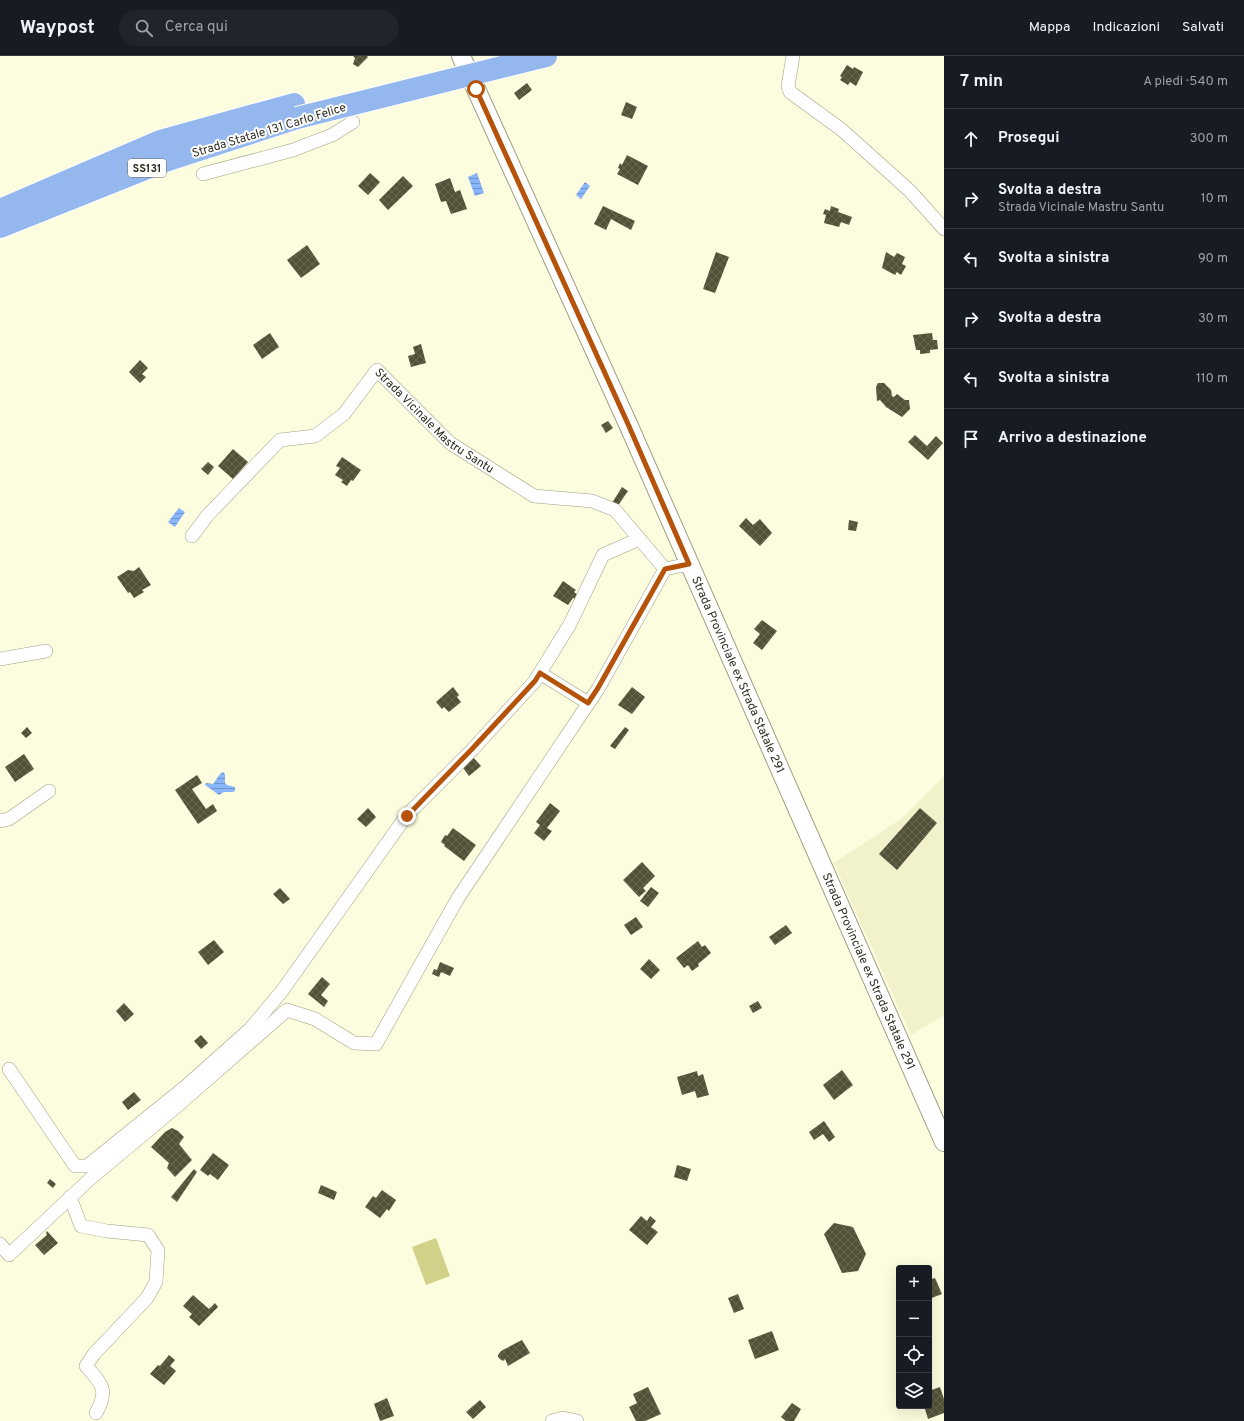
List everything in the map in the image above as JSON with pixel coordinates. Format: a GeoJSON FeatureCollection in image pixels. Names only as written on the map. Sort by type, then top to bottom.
{"type":"FeatureCollection","features":[{"type":"Feature","properties":{"kind":"highway","name":"Strada Statale 131 Carlo Felice"},"geometry":{"type":"LineString","coordinates":[[0,227],[165,161],[296,111],[484,56]]}},
{"type":"Feature","properties":{"kind":"highway","name":"Strada Statale 131 Carlo Felice"},"geometry":{"type":"LineString","coordinates":[[0,210],[160,141],[546,56]]}},
{"type":"Feature","properties":{"kind":"street","name":"Strada Provinciale ex Strada Statale 291"},"geometry":{"type":"LineString","coordinates":[[461,56],[628,424],[944,1142]]}},
{"type":"Feature","properties":{"kind":"street"},"geometry":{"type":"LineString","coordinates":[[794,56],[788,86],[790,92],[842,130],[910,191],[944,229]]}},
{"type":"Feature","properties":{"kind":"street"},"geometry":{"type":"LineString","coordinates":[[203,174],[293,150],[332,135],[353,122]]}},
{"type":"Feature","properties":{"kind":"street","name":"Strada Vicinale Mastru Santu"},"geometry":{"type":"LineString","coordinates":[[192,536],[207,516],[280,440],[315,436],[344,414],[377,370],[450,443],[534,496],[567,500],[592,500],[615,510],[665,569]]}},
{"type":"Feature","properties":{"kind":"street"},"geometry":{"type":"LineString","coordinates":[[9,1069],[75,1166],[87,1166],[185,1087],[250,1030],[282,991],[407,816],[535,681],[570,624],[603,555],[639,538]]}},
{"type":"Feature","properties":{"kind":"street"},"geometry":{"type":"LineString","coordinates":[[0,1244],[9,1255],[70,1197],[287,1010],[315,1019],[354,1043],[376,1044],[458,898],[588,703],[665,569],[689,564]]}},
{"type":"Feature","properties":{"kind":"street"},"geometry":{"type":"LineString","coordinates":[[0,659],[46,651]]}},
{"type":"Feature","properties":{"kind":"street"},"geometry":{"type":"LineString","coordinates":[[540,673],[588,703]]}},
{"type":"Feature","properties":{"kind":"street"},"geometry":{"type":"LineString","coordinates":[[0,821],[8,819],[49,791]]}},
{"type":"Feature","properties":{"kind":"street"},"geometry":{"type":"LineString","coordinates":[[70,1197],[81,1226],[107,1231],[148,1235],[158,1250],[156,1282],[147,1298],[94,1354],[86,1366],[103,1387],[104,1394],[102,1403],[96,1413]]}},
{"type":"Feature","properties":{"kind":"street"},"geometry":{"type":"LineString","coordinates":[[552,1421],[563,1418],[577,1421]]}},
{"type":"Feature","properties":{"kind":"shaded area"},"geometry":{"type":"Polygon","coordinates":[[[944,776],[944,1015],[911,1035],[834,863],[901,819],[944,776]]]}},
{"type":"Feature","properties":{"kind":"shaded area"},"geometry":{"type":"Polygon","coordinates":[[[436,1238],[450,1276],[426,1285],[412,1247],[436,1238]]]}},
{"type":"Feature","properties":{"kind":"water"},"geometry":{"type":"Polygon","coordinates":[[[477,173],[484,193],[475,196],[468,177],[477,173]]]}},
{"type":"Feature","properties":{"kind":"water"},"geometry":{"type":"Polygon","coordinates":[[[585,182],[590,186],[581,199],[576,195],[585,182]]]}},
{"type":"Feature","properties":{"kind":"water"},"geometry":{"type":"Polygon","coordinates":[[[179,508],[185,512],[175,527],[168,522],[179,508]]]}},
{"type":"Feature","properties":{"kind":"water"},"geometry":{"type":"Polygon","coordinates":[[[223,772],[225,774],[225,783],[235,787],[235,791],[224,792],[219,795],[205,785],[206,783],[213,784],[223,772]]]}},
{"type":"Feature","properties":{"kind":"building"},"geometry":{"type":"Polygon","coordinates":[[[353,56],[368,57],[358,67],[353,64],[355,58],[353,56]]]}},
{"type":"Feature","properties":{"kind":"building"},"geometry":{"type":"Polygon","coordinates":[[[847,65],[853,69],[854,67],[863,72],[856,86],[850,82],[848,85],[840,80],[842,77],[840,76],[847,65]]]}},
{"type":"Feature","properties":{"kind":"building"},"geometry":{"type":"Polygon","coordinates":[[[527,83],[532,90],[519,100],[514,93],[527,83]]]}},
{"type":"Feature","properties":{"kind":"building"},"geometry":{"type":"Polygon","coordinates":[[[626,102],[637,107],[632,119],[621,115],[626,102]]]}},
{"type":"Feature","properties":{"kind":"building"},"geometry":{"type":"Polygon","coordinates":[[[627,155],[648,166],[638,185],[617,174],[620,169],[618,168],[620,163],[622,165],[627,155]]]}},
{"type":"Feature","properties":{"kind":"building"},"geometry":{"type":"Polygon","coordinates":[[[370,173],[380,182],[368,195],[358,186],[370,173]]]}},
{"type":"Feature","properties":{"kind":"building"},"geometry":{"type":"Polygon","coordinates":[[[403,176],[413,186],[388,210],[379,200],[403,176]]]}},
{"type":"Feature","properties":{"kind":"building"},"geometry":{"type":"Polygon","coordinates":[[[450,178],[455,192],[460,190],[467,209],[451,214],[446,201],[441,202],[435,184],[450,178]]]}},
{"type":"Feature","properties":{"kind":"building"},"geometry":{"type":"Polygon","coordinates":[[[603,206],[635,221],[631,230],[611,219],[606,230],[594,224],[603,206]]]}},
{"type":"Feature","properties":{"kind":"building"},"geometry":{"type":"Polygon","coordinates":[[[831,206],[839,209],[838,212],[852,217],[849,225],[841,222],[839,227],[824,223],[826,215],[823,214],[825,209],[830,211],[831,206]]]}},
{"type":"Feature","properties":{"kind":"building"},"geometry":{"type":"Polygon","coordinates":[[[307,245],[320,264],[301,278],[287,260],[307,245]]]}},
{"type":"Feature","properties":{"kind":"building"},"geometry":{"type":"Polygon","coordinates":[[[716,252],[729,257],[715,293],[703,289],[716,252]]]}},
{"type":"Feature","properties":{"kind":"building"},"geometry":{"type":"Polygon","coordinates":[[[886,252],[894,257],[897,253],[905,257],[902,264],[906,266],[901,275],[897,272],[895,275],[882,268],[886,252]]]}},
{"type":"Feature","properties":{"kind":"building"},"geometry":{"type":"Polygon","coordinates":[[[270,333],[279,347],[262,359],[253,345],[270,333]]]}},
{"type":"Feature","properties":{"kind":"building"},"geometry":{"type":"Polygon","coordinates":[[[932,333],[933,340],[937,340],[938,349],[930,350],[930,353],[920,354],[920,350],[916,350],[913,335],[932,333]]]}},
{"type":"Feature","properties":{"kind":"building"},"geometry":{"type":"Polygon","coordinates":[[[421,344],[426,363],[411,367],[408,356],[415,354],[413,347],[421,344]]]}},
{"type":"Feature","properties":{"kind":"building"},"geometry":{"type":"Polygon","coordinates":[[[140,360],[148,368],[142,374],[146,377],[140,383],[129,372],[140,360]]]}},
{"type":"Feature","properties":{"kind":"building"},"geometry":{"type":"Polygon","coordinates":[[[878,383],[884,383],[891,390],[892,396],[894,397],[897,394],[905,400],[909,400],[910,409],[902,417],[886,407],[880,400],[877,401],[876,387],[878,383]]]}},
{"type":"Feature","properties":{"kind":"building"},"geometry":{"type":"Polygon","coordinates":[[[608,421],[613,428],[606,433],[601,425],[608,421]]]}},
{"type":"Feature","properties":{"kind":"building"},"geometry":{"type":"Polygon","coordinates":[[[915,435],[927,446],[936,436],[943,443],[928,460],[908,442],[915,435]]]}},
{"type":"Feature","properties":{"kind":"building"},"geometry":{"type":"Polygon","coordinates":[[[233,449],[248,462],[233,479],[218,466],[233,449]]]}},
{"type":"Feature","properties":{"kind":"building"},"geometry":{"type":"Polygon","coordinates":[[[342,457],[361,470],[353,481],[351,480],[347,486],[341,482],[343,480],[335,475],[340,468],[336,466],[342,457]]]}},
{"type":"Feature","properties":{"kind":"building"},"geometry":{"type":"Polygon","coordinates":[[[208,462],[214,467],[208,475],[201,469],[208,462]]]}},
{"type":"Feature","properties":{"kind":"building"},"geometry":{"type":"Polygon","coordinates":[[[622,487],[628,491],[617,507],[612,503],[622,487]]]}},
{"type":"Feature","properties":{"kind":"building"},"geometry":{"type":"Polygon","coordinates":[[[746,518],[753,525],[760,519],[772,533],[760,546],[739,526],[746,518]]]}},
{"type":"Feature","properties":{"kind":"building"},"geometry":{"type":"Polygon","coordinates":[[[849,520],[858,522],[856,531],[848,530],[849,520]]]}},
{"type":"Feature","properties":{"kind":"building"},"geometry":{"type":"Polygon","coordinates":[[[139,567],[151,585],[142,590],[144,592],[134,598],[130,592],[128,593],[117,577],[128,570],[134,571],[139,567]]]}},
{"type":"Feature","properties":{"kind":"building"},"geometry":{"type":"Polygon","coordinates":[[[563,581],[576,590],[574,592],[578,595],[575,599],[573,598],[568,605],[553,596],[563,581]]]}},
{"type":"Feature","properties":{"kind":"building"},"geometry":{"type":"Polygon","coordinates":[[[762,620],[777,631],[762,650],[753,643],[760,634],[754,629],[762,620]]]}},
{"type":"Feature","properties":{"kind":"building"},"geometry":{"type":"Polygon","coordinates":[[[453,687],[459,695],[457,697],[461,702],[449,712],[444,707],[442,709],[436,702],[453,687]]]}},
{"type":"Feature","properties":{"kind":"building"},"geometry":{"type":"Polygon","coordinates":[[[632,687],[645,697],[632,714],[618,705],[632,687]]]}},
{"type":"Feature","properties":{"kind":"building"},"geometry":{"type":"Polygon","coordinates":[[[27,727],[32,733],[26,738],[21,733],[27,727]]]}},
{"type":"Feature","properties":{"kind":"building"},"geometry":{"type":"Polygon","coordinates":[[[625,727],[629,730],[615,749],[610,746],[625,727]]]}},
{"type":"Feature","properties":{"kind":"building"},"geometry":{"type":"Polygon","coordinates":[[[24,754],[34,769],[15,782],[5,767],[24,754]]]}},
{"type":"Feature","properties":{"kind":"building"},"geometry":{"type":"Polygon","coordinates":[[[472,756],[481,766],[469,776],[461,765],[472,756]]]}},
{"type":"Feature","properties":{"kind":"building"},"geometry":{"type":"Polygon","coordinates":[[[197,775],[202,783],[192,789],[206,809],[213,804],[217,811],[198,824],[175,790],[197,775]]]}},
{"type":"Feature","properties":{"kind":"building"},"geometry":{"type":"Polygon","coordinates":[[[550,803],[560,811],[547,828],[552,831],[544,841],[534,833],[540,825],[536,822],[550,803]]]}},
{"type":"Feature","properties":{"kind":"building"},"geometry":{"type":"Polygon","coordinates":[[[368,808],[376,817],[366,827],[357,819],[368,808]]]}},
{"type":"Feature","properties":{"kind":"building"},"geometry":{"type":"Polygon","coordinates":[[[920,808],[937,823],[897,870],[879,854],[920,808]]]}},
{"type":"Feature","properties":{"kind":"building"},"geometry":{"type":"Polygon","coordinates":[[[453,828],[476,845],[464,861],[441,842],[445,835],[447,836],[453,828]]]}},
{"type":"Feature","properties":{"kind":"building"},"geometry":{"type":"Polygon","coordinates":[[[642,862],[655,876],[643,888],[646,891],[639,897],[623,880],[642,862]]]}},
{"type":"Feature","properties":{"kind":"building"},"geometry":{"type":"Polygon","coordinates":[[[651,887],[659,893],[648,907],[640,901],[651,887]]]}},
{"type":"Feature","properties":{"kind":"building"},"geometry":{"type":"Polygon","coordinates":[[[280,888],[290,899],[283,904],[273,894],[280,888]]]}},
{"type":"Feature","properties":{"kind":"building"},"geometry":{"type":"Polygon","coordinates":[[[636,917],[643,927],[631,935],[624,925],[636,917]]]}},
{"type":"Feature","properties":{"kind":"building"},"geometry":{"type":"Polygon","coordinates":[[[786,925],[792,933],[775,945],[769,937],[786,925]]]}},
{"type":"Feature","properties":{"kind":"building"},"geometry":{"type":"Polygon","coordinates":[[[214,940],[224,952],[208,965],[198,952],[214,940]]]}},
{"type":"Feature","properties":{"kind":"building"},"geometry":{"type":"Polygon","coordinates":[[[698,941],[702,947],[705,945],[711,953],[692,971],[688,965],[684,968],[676,958],[698,941]]]}},
{"type":"Feature","properties":{"kind":"building"},"geometry":{"type":"Polygon","coordinates":[[[649,959],[660,970],[651,979],[640,969],[649,959]]]}},
{"type":"Feature","properties":{"kind":"building"},"geometry":{"type":"Polygon","coordinates":[[[440,962],[454,968],[450,976],[441,972],[439,977],[432,974],[434,969],[437,970],[440,962]]]}},
{"type":"Feature","properties":{"kind":"building"},"geometry":{"type":"Polygon","coordinates":[[[322,977],[330,984],[321,995],[328,1001],[324,1007],[308,994],[322,977]]]}},
{"type":"Feature","properties":{"kind":"building"},"geometry":{"type":"Polygon","coordinates":[[[758,1001],[762,1008],[753,1013],[749,1006],[758,1001]]]}},
{"type":"Feature","properties":{"kind":"building"},"geometry":{"type":"Polygon","coordinates":[[[124,1003],[134,1014],[125,1022],[116,1011],[124,1003]]]}},
{"type":"Feature","properties":{"kind":"building"},"geometry":{"type":"Polygon","coordinates":[[[201,1035],[208,1043],[201,1049],[194,1041],[201,1035]]]}},
{"type":"Feature","properties":{"kind":"building"},"geometry":{"type":"Polygon","coordinates":[[[842,1070],[853,1085],[834,1100],[823,1085],[842,1070]]]}},
{"type":"Feature","properties":{"kind":"building"},"geometry":{"type":"Polygon","coordinates":[[[697,1071],[698,1076],[703,1074],[709,1095],[697,1098],[695,1091],[682,1095],[677,1077],[697,1071]]]}},
{"type":"Feature","properties":{"kind":"building"},"geometry":{"type":"Polygon","coordinates":[[[134,1092],[141,1100],[128,1110],[122,1102],[134,1092]]]}},
{"type":"Feature","properties":{"kind":"building"},"geometry":{"type":"Polygon","coordinates":[[[824,1121],[835,1137],[829,1142],[823,1134],[814,1140],[809,1132],[824,1121]]]}},
{"type":"Feature","properties":{"kind":"building"},"geometry":{"type":"Polygon","coordinates":[[[172,1128],[184,1137],[179,1144],[192,1160],[175,1177],[167,1168],[169,1163],[151,1147],[165,1132],[172,1128]]]}},
{"type":"Feature","properties":{"kind":"building"},"geometry":{"type":"Polygon","coordinates":[[[213,1153],[229,1165],[218,1180],[210,1174],[208,1176],[200,1170],[213,1153]]]}},
{"type":"Feature","properties":{"kind":"building"},"geometry":{"type":"Polygon","coordinates":[[[677,1165],[691,1169],[687,1181],[674,1177],[677,1165]]]}},
{"type":"Feature","properties":{"kind":"building"},"geometry":{"type":"Polygon","coordinates":[[[194,1169],[197,1172],[177,1202],[171,1197],[194,1169]]]}},
{"type":"Feature","properties":{"kind":"building"},"geometry":{"type":"Polygon","coordinates":[[[50,1179],[56,1184],[53,1188],[47,1183],[50,1179]]]}},
{"type":"Feature","properties":{"kind":"building"},"geometry":{"type":"Polygon","coordinates":[[[321,1185],[337,1192],[334,1200],[318,1193],[321,1185]]]}},
{"type":"Feature","properties":{"kind":"building"},"geometry":{"type":"Polygon","coordinates":[[[382,1190],[396,1200],[389,1211],[387,1209],[380,1218],[365,1207],[373,1196],[376,1198],[382,1190]]]}},
{"type":"Feature","properties":{"kind":"building"},"geometry":{"type":"Polygon","coordinates":[[[641,1216],[647,1221],[650,1216],[656,1221],[651,1227],[658,1232],[647,1245],[629,1230],[641,1216]]]}},
{"type":"Feature","properties":{"kind":"building"},"geometry":{"type":"Polygon","coordinates":[[[834,1223],[853,1227],[866,1254],[858,1271],[842,1273],[824,1234],[834,1223]]]}},
{"type":"Feature","properties":{"kind":"building"},"geometry":{"type":"Polygon","coordinates":[[[47,1231],[58,1243],[44,1255],[35,1245],[47,1235],[47,1231]]]}},
{"type":"Feature","properties":{"kind":"building"},"geometry":{"type":"Polygon","coordinates":[[[935,1278],[942,1294],[932,1298],[932,1279],[935,1278]]]}},
{"type":"Feature","properties":{"kind":"building"},"geometry":{"type":"Polygon","coordinates":[[[738,1294],[744,1309],[734,1313],[728,1298],[738,1294]]]}},
{"type":"Feature","properties":{"kind":"building"},"geometry":{"type":"Polygon","coordinates":[[[193,1295],[209,1309],[215,1303],[218,1307],[199,1326],[189,1317],[192,1314],[183,1306],[193,1295]]]}},
{"type":"Feature","properties":{"kind":"building"},"geometry":{"type":"Polygon","coordinates":[[[772,1331],[779,1350],[755,1359],[748,1340],[772,1331]]]}},
{"type":"Feature","properties":{"kind":"building"},"geometry":{"type":"Polygon","coordinates":[[[522,1340],[530,1353],[508,1366],[505,1359],[503,1361],[498,1357],[498,1355],[501,1351],[522,1340]]]}},
{"type":"Feature","properties":{"kind":"building"},"geometry":{"type":"Polygon","coordinates":[[[169,1355],[175,1360],[170,1366],[176,1371],[164,1385],[150,1374],[158,1365],[160,1366],[169,1355]]]}},
{"type":"Feature","properties":{"kind":"building"},"geometry":{"type":"Polygon","coordinates":[[[648,1387],[661,1414],[645,1421],[636,1421],[629,1407],[637,1403],[633,1394],[648,1387]]]}},
{"type":"Feature","properties":{"kind":"building"},"geometry":{"type":"Polygon","coordinates":[[[940,1387],[944,1399],[944,1413],[928,1419],[925,1409],[932,1409],[932,1390],[940,1387]]]}},
{"type":"Feature","properties":{"kind":"building"},"geometry":{"type":"Polygon","coordinates":[[[387,1398],[394,1416],[380,1421],[374,1404],[387,1398]]]}},
{"type":"Feature","properties":{"kind":"building"},"geometry":{"type":"Polygon","coordinates":[[[480,1400],[486,1407],[473,1419],[466,1412],[480,1400]]]}},
{"type":"Feature","properties":{"kind":"building"},"geometry":{"type":"Polygon","coordinates":[[[792,1403],[801,1409],[794,1421],[786,1421],[781,1417],[792,1403]]]}},
{"type":"Feature","properties":{"kind":"route"},"geometry":{"type":"LineString","coordinates":[[407,816],[472,749],[535,681],[540,673],[588,703],[665,569],[689,564],[628,424],[476,89]]}}]}
